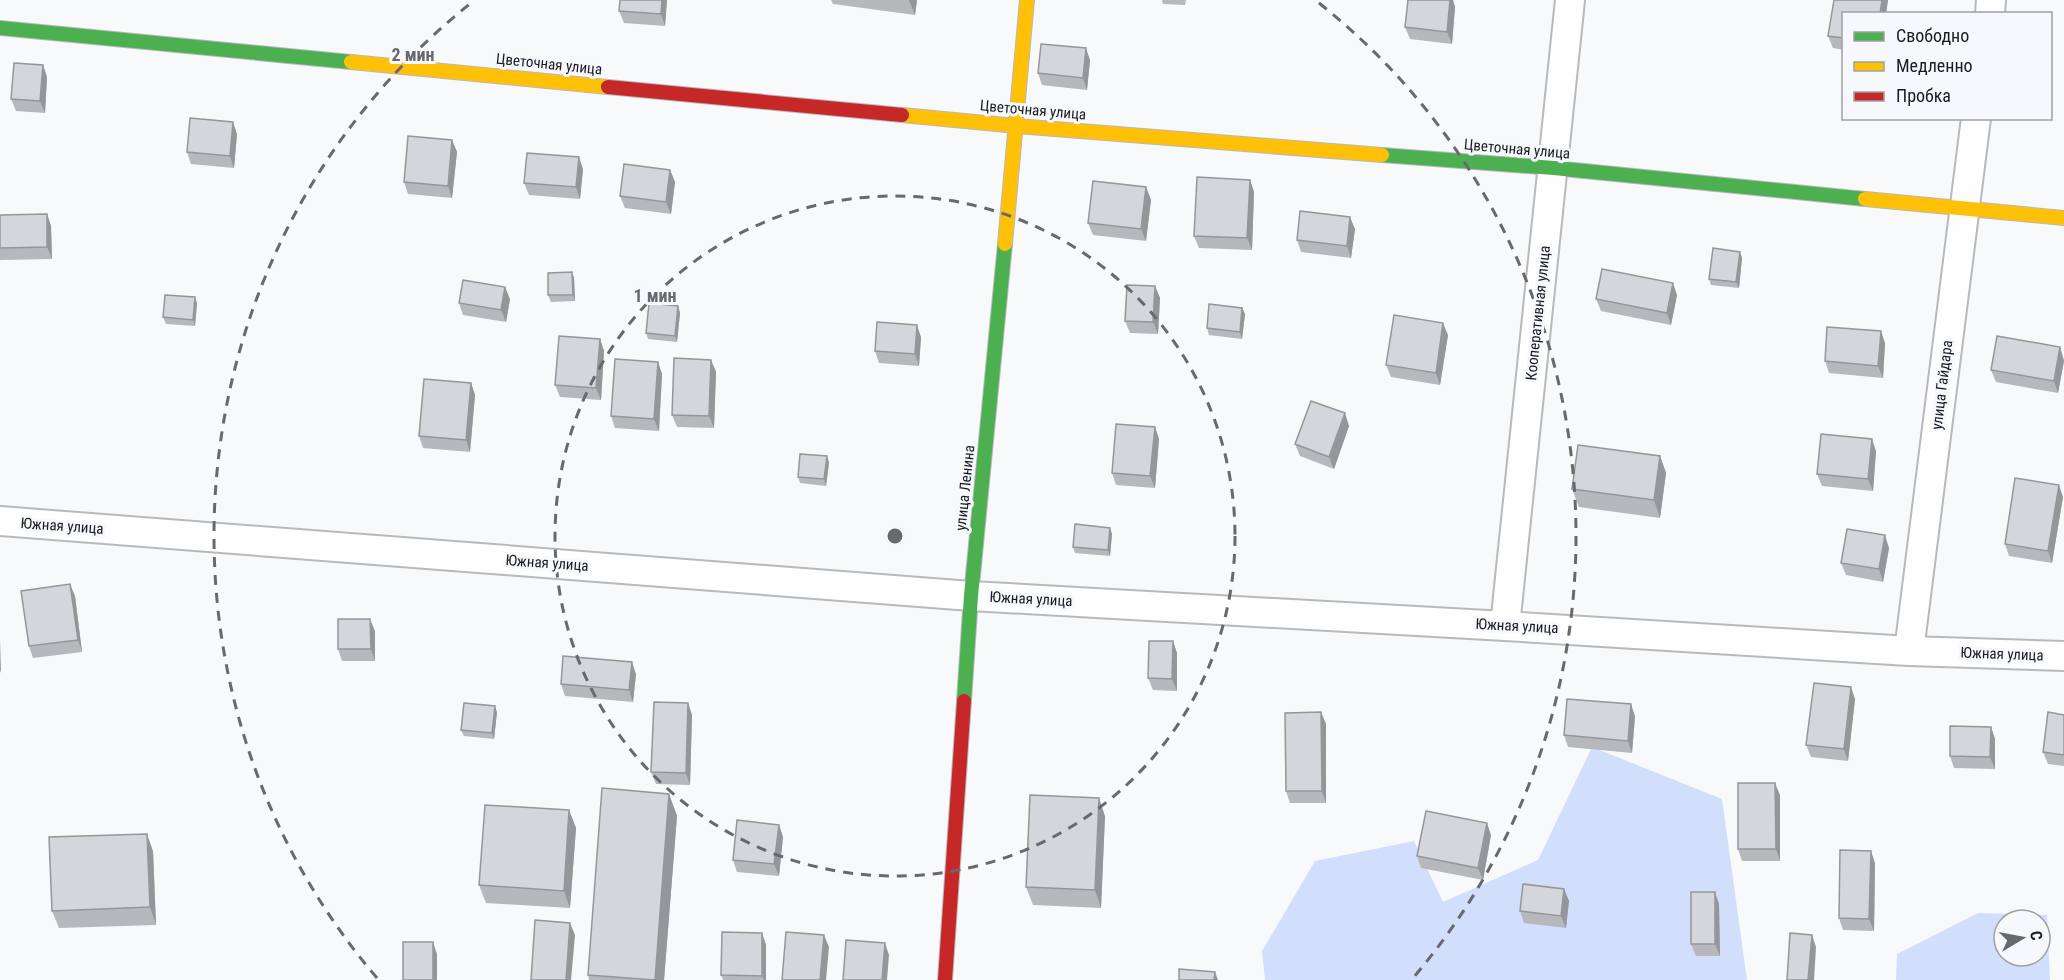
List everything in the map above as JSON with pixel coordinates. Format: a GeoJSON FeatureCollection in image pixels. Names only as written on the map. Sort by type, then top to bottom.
{"type":"FeatureCollection","features":[{"type":"Feature","properties":{"kind":"street","name":"улица Ленина"},"geometry":{"type":"LineString","coordinates":[[945,980],[971,596],[1017,126],[1027,0]]}},
{"type":"Feature","properties":{"kind":"street","name":"Кооперативная улица"},"geometry":{"type":"LineString","coordinates":[[1505,626],[1570,0]]}},
{"type":"Feature","properties":{"kind":"street","name":"Цветочная улица"},"geometry":{"type":"LineString","coordinates":[[0,28],[1017,126],[1554,168],[2064,218]]}},
{"type":"Feature","properties":{"kind":"street","name":"улица Гайдара"},"geometry":{"type":"LineString","coordinates":[[1909,651],[1976,120]]}},
{"type":"Feature","properties":{"kind":"street","name":"Южная улица"},"geometry":{"type":"LineString","coordinates":[[0,521],[971,596],[1909,651],[2064,656]]}},
{"type":"Feature","properties":{"kind":"shaded area"},"geometry":{"type":"Polygon","coordinates":[[[1592,747],[1722,799],[1747,980],[1265,980],[1262,951],[1315,861],[1414,841],[1443,902],[1538,860],[1592,747]]]}},
{"type":"Feature","properties":{"kind":"shaded area"},"geometry":{"type":"Polygon","coordinates":[[[1978,913],[1992,913],[1992,968],[2049,968],[2050,980],[1896,980],[1897,954],[1978,913]]]}},
{"type":"Feature","properties":{"kind":"building"},"geometry":{"type":"Polygon","coordinates":[[[620,0],[662,0],[661,14],[619,11],[620,0]]]}},
{"type":"Feature","properties":{"kind":"building"},"geometry":{"type":"Polygon","coordinates":[[[1408,0],[1450,0],[1447,32],[1405,27],[1408,0]]]}},
{"type":"Feature","properties":{"kind":"building"},"geometry":{"type":"Polygon","coordinates":[[[1834,0],[1882,0],[1880,12],[1842,12],[1842,38],[1828,36],[1834,0]]]}},
{"type":"Feature","properties":{"kind":"building"},"geometry":{"type":"Polygon","coordinates":[[[1041,44],[1086,48],[1083,78],[1038,73],[1041,44]]]}},
{"type":"Feature","properties":{"kind":"building"},"geometry":{"type":"Polygon","coordinates":[[[14,63],[43,65],[40,101],[11,99],[14,63]]]}},
{"type":"Feature","properties":{"kind":"building"},"geometry":{"type":"Polygon","coordinates":[[[190,118],[233,122],[230,156],[187,152],[190,118]]]}},
{"type":"Feature","properties":{"kind":"building"},"geometry":{"type":"Polygon","coordinates":[[[408,136],[452,140],[448,186],[404,182],[408,136]]]}},
{"type":"Feature","properties":{"kind":"building"},"geometry":{"type":"Polygon","coordinates":[[[527,153],[579,157],[576,187],[524,183],[527,153]]]}},
{"type":"Feature","properties":{"kind":"building"},"geometry":{"type":"Polygon","coordinates":[[[624,164],[670,170],[666,202],[620,196],[624,164]]]}},
{"type":"Feature","properties":{"kind":"building"},"geometry":{"type":"Polygon","coordinates":[[[1197,177],[1250,180],[1247,238],[1194,236],[1197,177]]]}},
{"type":"Feature","properties":{"kind":"building"},"geometry":{"type":"Polygon","coordinates":[[[1093,181],[1146,187],[1141,229],[1088,223],[1093,181]]]}},
{"type":"Feature","properties":{"kind":"building"},"geometry":{"type":"Polygon","coordinates":[[[1300,211],[1350,217],[1347,246],[1297,240],[1300,211]]]}},
{"type":"Feature","properties":{"kind":"building"},"geometry":{"type":"Polygon","coordinates":[[[47,214],[47,247],[0,248],[0,215],[47,214]]]}},
{"type":"Feature","properties":{"kind":"building"},"geometry":{"type":"Polygon","coordinates":[[[1713,248],[1740,252],[1736,282],[1709,279],[1713,248]]]}},
{"type":"Feature","properties":{"kind":"building"},"geometry":{"type":"Polygon","coordinates":[[[1602,269],[1673,283],[1667,313],[1596,299],[1602,269]]]}},
{"type":"Feature","properties":{"kind":"building"},"geometry":{"type":"Polygon","coordinates":[[[572,272],[573,295],[548,295],[548,273],[572,272]]]}},
{"type":"Feature","properties":{"kind":"building"},"geometry":{"type":"Polygon","coordinates":[[[463,280],[505,287],[501,310],[459,303],[463,280]]]}},
{"type":"Feature","properties":{"kind":"building"},"geometry":{"type":"Polygon","coordinates":[[[1127,285],[1155,286],[1153,322],[1125,321],[1127,285]]]}},
{"type":"Feature","properties":{"kind":"building"},"geometry":{"type":"Polygon","coordinates":[[[165,295],[195,297],[193,320],[163,317],[165,295]]]}},
{"type":"Feature","properties":{"kind":"building"},"geometry":{"type":"Polygon","coordinates":[[[649,303],[678,306],[675,336],[646,333],[649,303]]]}},
{"type":"Feature","properties":{"kind":"building"},"geometry":{"type":"Polygon","coordinates":[[[1209,304],[1242,308],[1240,332],[1207,328],[1209,304]]]}},
{"type":"Feature","properties":{"kind":"building"},"geometry":{"type":"Polygon","coordinates":[[[1394,315],[1443,323],[1436,373],[1386,365],[1394,315]]]}},
{"type":"Feature","properties":{"kind":"building"},"geometry":{"type":"Polygon","coordinates":[[[877,322],[917,325],[915,354],[875,351],[877,322]]]}},
{"type":"Feature","properties":{"kind":"building"},"geometry":{"type":"Polygon","coordinates":[[[1827,327],[1881,331],[1878,366],[1825,361],[1827,327]]]}},
{"type":"Feature","properties":{"kind":"building"},"geometry":{"type":"Polygon","coordinates":[[[559,336],[600,339],[596,388],[555,385],[559,336]]]}},
{"type":"Feature","properties":{"kind":"building"},"geometry":{"type":"Polygon","coordinates":[[[1997,336],[2060,347],[2054,381],[1991,370],[1997,336]]]}},
{"type":"Feature","properties":{"kind":"building"},"geometry":{"type":"Polygon","coordinates":[[[674,358],[711,360],[709,416],[672,415],[674,358]]]}},
{"type":"Feature","properties":{"kind":"building"},"geometry":{"type":"Polygon","coordinates":[[[615,359],[658,362],[654,419],[611,416],[615,359]]]}},
{"type":"Feature","properties":{"kind":"building"},"geometry":{"type":"Polygon","coordinates":[[[424,379],[471,383],[466,440],[419,436],[424,379]]]}},
{"type":"Feature","properties":{"kind":"building"},"geometry":{"type":"Polygon","coordinates":[[[1311,401],[1345,413],[1329,457],[1295,444],[1311,401]]]}},
{"type":"Feature","properties":{"kind":"building"},"geometry":{"type":"Polygon","coordinates":[[[1116,424],[1155,427],[1150,476],[1112,473],[1116,424]]]}},
{"type":"Feature","properties":{"kind":"building"},"geometry":{"type":"Polygon","coordinates":[[[1821,434],[1872,439],[1868,479],[1817,474],[1821,434]]]}},
{"type":"Feature","properties":{"kind":"building"},"geometry":{"type":"Polygon","coordinates":[[[1578,445],[1660,456],[1654,500],[1572,489],[1578,445]]]}},
{"type":"Feature","properties":{"kind":"building"},"geometry":{"type":"Polygon","coordinates":[[[800,454],[827,456],[824,479],[798,477],[800,454]]]}},
{"type":"Feature","properties":{"kind":"building"},"geometry":{"type":"Polygon","coordinates":[[[2015,478],[2059,485],[2048,551],[2005,544],[2015,478]]]}},
{"type":"Feature","properties":{"kind":"building"},"geometry":{"type":"Polygon","coordinates":[[[1075,524],[1110,528],[1108,550],[1073,547],[1075,524]]]}},
{"type":"Feature","properties":{"kind":"building"},"geometry":{"type":"Polygon","coordinates":[[[1847,529],[1885,535],[1879,569],[1841,563],[1847,529]]]}},
{"type":"Feature","properties":{"kind":"building"},"geometry":{"type":"Polygon","coordinates":[[[70,584],[78,640],[29,646],[21,591],[70,584]]]}},
{"type":"Feature","properties":{"kind":"building"},"geometry":{"type":"Polygon","coordinates":[[[338,619],[370,619],[371,649],[338,649],[338,619]]]}},
{"type":"Feature","properties":{"kind":"building"},"geometry":{"type":"Polygon","coordinates":[[[1149,641],[1173,641],[1172,679],[1148,678],[1149,641]]]}},
{"type":"Feature","properties":{"kind":"building"},"geometry":{"type":"Polygon","coordinates":[[[563,656],[632,662],[629,690],[561,684],[563,656]]]}},
{"type":"Feature","properties":{"kind":"building"},"geometry":{"type":"Polygon","coordinates":[[[1814,683],[1851,687],[1844,749],[1806,745],[1814,683]]]}},
{"type":"Feature","properties":{"kind":"building"},"geometry":{"type":"Polygon","coordinates":[[[1567,699],[1631,704],[1628,741],[1564,735],[1567,699]]]}},
{"type":"Feature","properties":{"kind":"building"},"geometry":{"type":"Polygon","coordinates":[[[654,702],[688,703],[686,773],[651,772],[654,702]]]}},
{"type":"Feature","properties":{"kind":"building"},"geometry":{"type":"Polygon","coordinates":[[[464,703],[495,706],[492,733],[461,730],[464,703]]]}},
{"type":"Feature","properties":{"kind":"building"},"geometry":{"type":"Polygon","coordinates":[[[1321,712],[1322,791],[1286,791],[1285,713],[1321,712]]]}},
{"type":"Feature","properties":{"kind":"building"},"geometry":{"type":"Polygon","coordinates":[[[2048,712],[2064,715],[2064,755],[2043,752],[2048,712]]]}},
{"type":"Feature","properties":{"kind":"building"},"geometry":{"type":"Polygon","coordinates":[[[1950,726],[1991,727],[1990,757],[1950,756],[1950,726]]]}},
{"type":"Feature","properties":{"kind":"building"},"geometry":{"type":"Polygon","coordinates":[[[1738,783],[1775,783],[1776,849],[1738,849],[1738,783]]]}},
{"type":"Feature","properties":{"kind":"building"},"geometry":{"type":"Polygon","coordinates":[[[602,788],[669,794],[655,980],[588,975],[602,788]]]}},
{"type":"Feature","properties":{"kind":"building"},"geometry":{"type":"Polygon","coordinates":[[[1030,795],[1099,798],[1095,890],[1026,887],[1030,795]]]}},
{"type":"Feature","properties":{"kind":"building"},"geometry":{"type":"Polygon","coordinates":[[[485,805],[569,810],[564,891],[479,885],[485,805]]]}},
{"type":"Feature","properties":{"kind":"building"},"geometry":{"type":"Polygon","coordinates":[[[1426,811],[1487,823],[1478,868],[1417,856],[1426,811]]]}},
{"type":"Feature","properties":{"kind":"building"},"geometry":{"type":"Polygon","coordinates":[[[737,820],[779,825],[774,864],[733,860],[737,820]]]}},
{"type":"Feature","properties":{"kind":"building"},"geometry":{"type":"Polygon","coordinates":[[[147,834],[150,907],[52,911],[49,837],[147,834]]]}},
{"type":"Feature","properties":{"kind":"building"},"geometry":{"type":"Polygon","coordinates":[[[1840,850],[1871,851],[1869,919],[1839,918],[1840,850]]]}},
{"type":"Feature","properties":{"kind":"building"},"geometry":{"type":"Polygon","coordinates":[[[1523,884],[1564,889],[1561,916],[1520,911],[1523,884]]]}},
{"type":"Feature","properties":{"kind":"building"},"geometry":{"type":"Polygon","coordinates":[[[1691,892],[1715,892],[1715,944],[1691,944],[1691,892]]]}},
{"type":"Feature","properties":{"kind":"building"},"geometry":{"type":"Polygon","coordinates":[[[535,920],[570,923],[566,980],[531,980],[535,920]]]}},
{"type":"Feature","properties":{"kind":"building"},"geometry":{"type":"Polygon","coordinates":[[[722,932],[762,933],[762,976],[721,975],[722,932]]]}},
{"type":"Feature","properties":{"kind":"building"},"geometry":{"type":"Polygon","coordinates":[[[786,932],[824,935],[820,980],[782,980],[786,932]]]}},
{"type":"Feature","properties":{"kind":"building"},"geometry":{"type":"Polygon","coordinates":[[[1790,933],[1812,935],[1808,980],[1787,980],[1790,933]]]}},
{"type":"Feature","properties":{"kind":"building"},"geometry":{"type":"Polygon","coordinates":[[[846,940],[885,943],[882,980],[843,980],[846,940]]]}},
{"type":"Feature","properties":{"kind":"building"},"geometry":{"type":"Polygon","coordinates":[[[403,942],[433,942],[433,980],[403,980],[403,942]]]}},
{"type":"Feature","properties":{"kind":"building"},"geometry":{"type":"Polygon","coordinates":[[[1179,969],[1215,972],[1214,980],[1179,980],[1179,969]]]}},
{"type":"Feature","properties":{"kind":"traffic: fast"},"geometry":{"type":"LineString","coordinates":[[0,28],[351,62]]}},
{"type":"Feature","properties":{"kind":"traffic: fast"},"geometry":{"type":"LineString","coordinates":[[1382,155],[1554,168],[1865,199]]}},
{"type":"Feature","properties":{"kind":"traffic: fast"},"geometry":{"type":"LineString","coordinates":[[964,701],[971,596],[1005,244]]}},
{"type":"Feature","properties":{"kind":"traffic: slow"},"geometry":{"type":"LineString","coordinates":[[1005,244],[1027,0]]}},
{"type":"Feature","properties":{"kind":"traffic: slow"},"geometry":{"type":"LineString","coordinates":[[351,62],[608,87]]}},
{"type":"Feature","properties":{"kind":"traffic: slow"},"geometry":{"type":"LineString","coordinates":[[902,115],[1382,155]]}},
{"type":"Feature","properties":{"kind":"traffic: slow"},"geometry":{"type":"LineString","coordinates":[[1865,199],[2064,218]]}},
{"type":"Feature","properties":{"kind":"traffic: jam"},"geometry":{"type":"LineString","coordinates":[[608,87],[902,115]]}},
{"type":"Feature","properties":{"kind":"traffic: jam"},"geometry":{"type":"LineString","coordinates":[[945,980],[964,701]]}}]}
